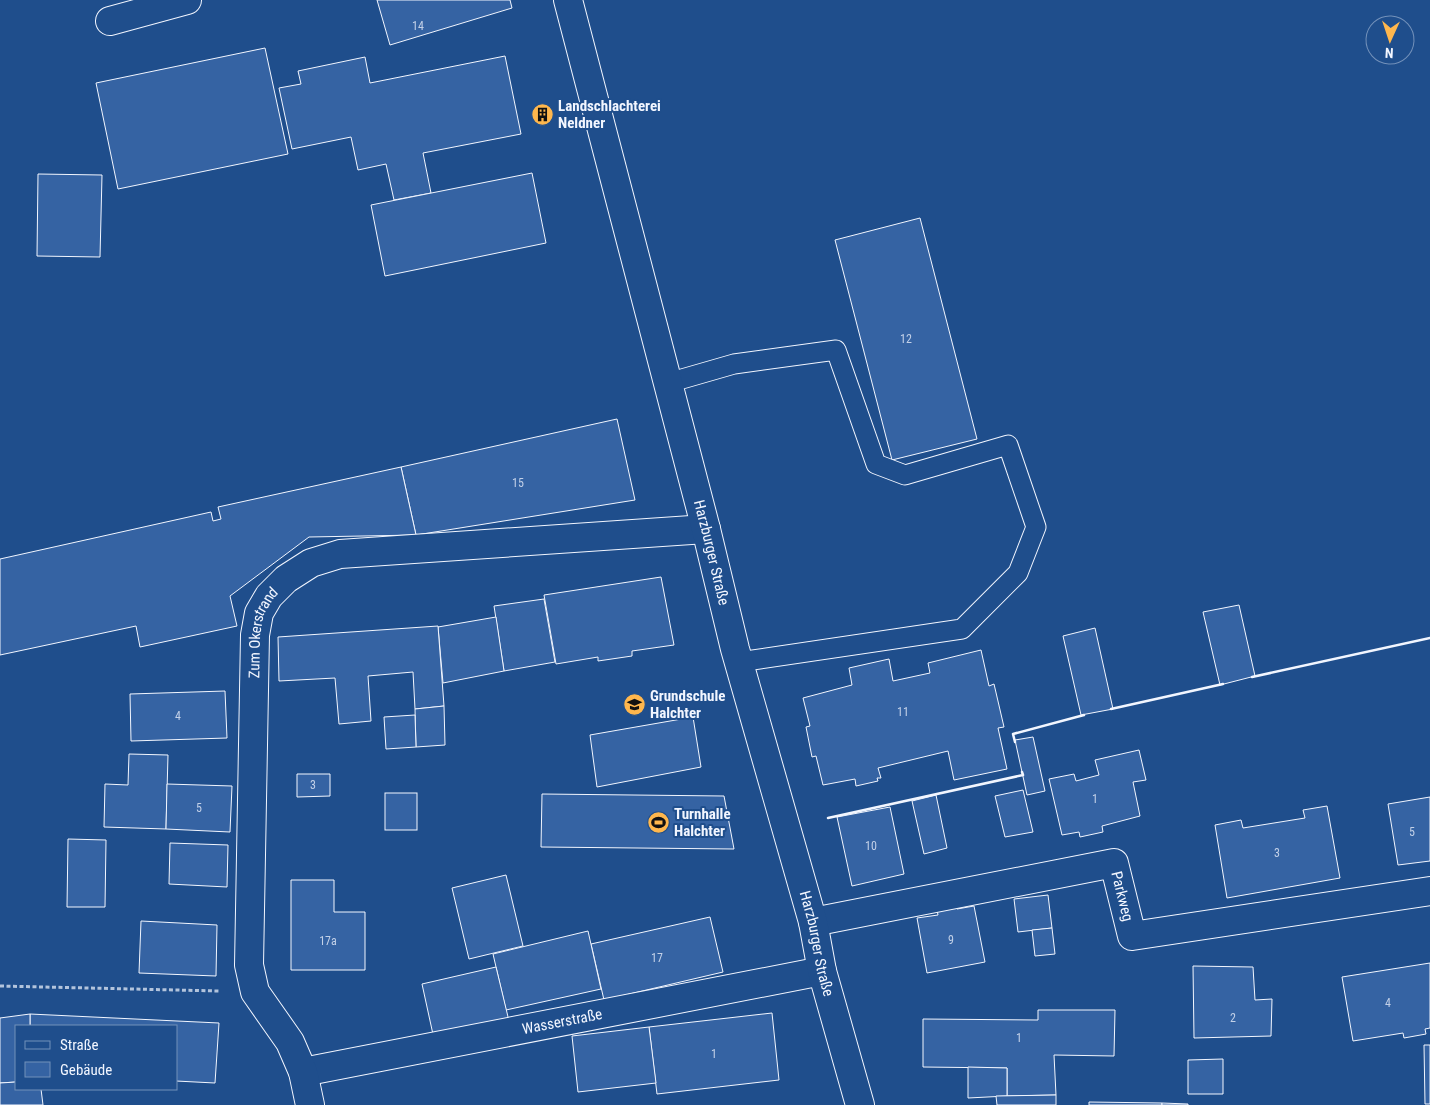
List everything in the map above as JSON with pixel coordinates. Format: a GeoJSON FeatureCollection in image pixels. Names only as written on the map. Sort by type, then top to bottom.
{"type":"FeatureCollection","features":[{"type":"Feature","properties":{"kind":"street"},"geometry":{"type":"LineString","coordinates":[[110,21],[187,0]]}},
{"type":"Feature","properties":{"kind":"street","name":"Harzburger Straße"},"geometry":{"type":"LineString","coordinates":[[568,0],[706,529],[738,662],[812,922],[822,972],[860,1105]]}},
{"type":"Feature","properties":{"kind":"street","name":"Zum Okerstrand"},"geometry":{"type":"LineString","coordinates":[[310,1105],[303,1072],[290,1042],[255,992],[249,965],[254,635],[259,613],[269,596],[286,579],[311,562],[340,554],[706,529]]}},
{"type":"Feature","properties":{"kind":"street","name":"Parkweg"},"geometry":{"type":"LineString","coordinates":[[812,922],[1114,863],[1132,936],[1430,891]]}},
{"type":"Feature","properties":{"kind":"street","name":"Wasserstraße"},"geometry":{"type":"LineString","coordinates":[[303,1072],[822,972]]}},
{"type":"Feature","properties":{"kind":"lane"},"geometry":{"type":"LineString","coordinates":[[668,383],[734,364],[836,350],[876,464],[905,475],[1008,445],[1036,527],[1018,573],[962,629],[738,662]]}},
{"type":"Feature","properties":{"kind":"path"},"geometry":{"type":"LineString","coordinates":[[0,986],[255,992]]}},
{"type":"Feature","properties":{"kind":"building"},"geometry":{"type":"Polygon","coordinates":[[[377,0],[510,0],[512,8],[390,45],[377,0]]]}},
{"type":"Feature","properties":{"kind":"building"},"geometry":{"type":"Polygon","coordinates":[[[265,48],[288,154],[118,189],[96,83],[265,48]]]}},
{"type":"Feature","properties":{"kind":"building"},"geometry":{"type":"Polygon","coordinates":[[[505,56],[521,134],[423,153],[431,193],[394,200],[386,164],[358,170],[351,137],[292,149],[279,88],[301,84],[298,71],[365,57],[370,83],[505,56]]]}},
{"type":"Feature","properties":{"kind":"building","name":"Landschlachterei Neldner"},"geometry":{"type":"Polygon","coordinates":[[[537,112],[547,112],[548,117],[537,118],[537,112]]]}},
{"type":"Feature","properties":{"kind":"building"},"geometry":{"type":"Polygon","coordinates":[[[532,173],[546,243],[385,276],[371,205],[532,173]]]}},
{"type":"Feature","properties":{"kind":"building"},"geometry":{"type":"Polygon","coordinates":[[[38,174],[102,175],[100,257],[37,256],[38,174]]]}},
{"type":"Feature","properties":{"kind":"building"},"geometry":{"type":"Polygon","coordinates":[[[920,218],[977,439],[892,460],[835,240],[920,218]]]}},
{"type":"Feature","properties":{"kind":"building"},"geometry":{"type":"Polygon","coordinates":[[[617,419],[635,500],[416,535],[401,467],[617,419]]]}},
{"type":"Feature","properties":{"kind":"building"},"geometry":{"type":"Polygon","coordinates":[[[401,467],[416,535],[309,537],[230,596],[237,626],[140,647],[136,626],[0,655],[0,559],[211,512],[213,521],[221,519],[218,507],[401,467]]]}},
{"type":"Feature","properties":{"kind":"building"},"geometry":{"type":"Polygon","coordinates":[[[661,577],[674,645],[632,651],[632,656],[598,661],[598,657],[556,664],[544,595],[661,577]]]}},
{"type":"Feature","properties":{"kind":"building"},"geometry":{"type":"Polygon","coordinates":[[[544,599],[555,662],[504,671],[494,606],[544,599]]]}},
{"type":"Feature","properties":{"kind":"building"},"geometry":{"type":"Polygon","coordinates":[[[1239,605],[1255,676],[1220,685],[1203,612],[1239,605]]]}},
{"type":"Feature","properties":{"kind":"building"},"geometry":{"type":"Polygon","coordinates":[[[496,617],[504,671],[443,683],[438,627],[496,617]]]}},
{"type":"Feature","properties":{"kind":"building"},"geometry":{"type":"Polygon","coordinates":[[[438,626],[444,706],[415,709],[413,672],[368,676],[371,721],[339,724],[335,678],[279,681],[278,637],[438,626]]]}},
{"type":"Feature","properties":{"kind":"building"},"geometry":{"type":"Polygon","coordinates":[[[1095,628],[1113,709],[1081,715],[1063,636],[1095,628]]]}},
{"type":"Feature","properties":{"kind":"building"},"geometry":{"type":"Polygon","coordinates":[[[981,650],[989,686],[994,684],[1004,727],[998,728],[1007,769],[954,780],[948,751],[878,768],[881,778],[877,778],[878,781],[856,786],[855,779],[823,785],[816,756],[812,757],[806,727],[810,726],[803,698],[852,685],[849,668],[889,659],[893,681],[930,673],[928,663],[981,650]]]}},
{"type":"Feature","properties":{"kind":"building"},"geometry":{"type":"Polygon","coordinates":[[[225,691],[227,738],[131,741],[130,694],[225,691]]]}},
{"type":"Feature","properties":{"kind":"building"},"geometry":{"type":"Polygon","coordinates":[[[444,706],[445,745],[416,747],[415,709],[444,706]]]}},
{"type":"Feature","properties":{"kind":"building"},"geometry":{"type":"Polygon","coordinates":[[[415,715],[416,747],[386,749],[384,717],[415,715]]]}},
{"type":"Feature","properties":{"kind":"building"},"geometry":{"type":"Polygon","coordinates":[[[693,717],[701,767],[597,787],[590,735],[693,717]]]}},
{"type":"Feature","properties":{"kind":"building"},"geometry":{"type":"Polygon","coordinates":[[[1033,737],[1045,791],[1027,795],[1015,740],[1033,737]]]}},
{"type":"Feature","properties":{"kind":"building"},"geometry":{"type":"Polygon","coordinates":[[[1139,750],[1146,780],[1133,782],[1140,816],[1102,826],[1103,832],[1080,837],[1079,832],[1062,835],[1049,779],[1074,774],[1076,781],[1099,775],[1095,760],[1139,750]]]}},
{"type":"Feature","properties":{"kind":"building"},"geometry":{"type":"Polygon","coordinates":[[[129,754],[168,755],[166,829],[104,827],[105,784],[128,785],[129,754]]]}},
{"type":"Feature","properties":{"kind":"building"},"geometry":{"type":"Polygon","coordinates":[[[297,774],[330,774],[330,796],[297,797],[297,774]]]}},
{"type":"Feature","properties":{"kind":"building"},"geometry":{"type":"Polygon","coordinates":[[[167,784],[232,786],[230,832],[166,829],[167,784]]]}},
{"type":"Feature","properties":{"kind":"building"},"geometry":{"type":"Polygon","coordinates":[[[1023,790],[1033,832],[1005,837],[995,796],[1023,790]]]}},
{"type":"Feature","properties":{"kind":"building"},"geometry":{"type":"Polygon","coordinates":[[[385,793],[417,793],[417,830],[385,830],[385,793]]]}},
{"type":"Feature","properties":{"kind":"building"},"geometry":{"type":"Polygon","coordinates":[[[542,794],[724,796],[734,849],[541,847],[542,794]]]}},
{"type":"Feature","properties":{"kind":"building"},"geometry":{"type":"Polygon","coordinates":[[[936,795],[947,848],[924,854],[912,801],[936,795]]]}},
{"type":"Feature","properties":{"kind":"building"},"geometry":{"type":"Polygon","coordinates":[[[1430,797],[1430,861],[1398,865],[1388,804],[1430,797]]]}},
{"type":"Feature","properties":{"kind":"building"},"geometry":{"type":"Polygon","coordinates":[[[1327,806],[1340,878],[1227,898],[1215,825],[1241,820],[1243,828],[1305,818],[1303,810],[1327,806]]]}},
{"type":"Feature","properties":{"kind":"building"},"geometry":{"type":"Polygon","coordinates":[[[890,807],[904,874],[852,886],[837,817],[890,807]]]}},
{"type":"Feature","properties":{"kind":"building"},"geometry":{"type":"Polygon","coordinates":[[[68,839],[106,840],[105,907],[67,907],[68,839]]]}},
{"type":"Feature","properties":{"kind":"building"},"geometry":{"type":"Polygon","coordinates":[[[170,843],[228,845],[227,887],[169,884],[170,843]]]}},
{"type":"Feature","properties":{"kind":"building"},"geometry":{"type":"Polygon","coordinates":[[[506,875],[523,946],[469,959],[452,888],[506,875]]]}},
{"type":"Feature","properties":{"kind":"building"},"geometry":{"type":"Polygon","coordinates":[[[291,880],[334,880],[334,912],[365,912],[365,970],[291,970],[291,880]]]}},
{"type":"Feature","properties":{"kind":"building"},"geometry":{"type":"Polygon","coordinates":[[[1048,895],[1052,928],[1018,932],[1014,899],[1048,895]]]}},
{"type":"Feature","properties":{"kind":"building"},"geometry":{"type":"Polygon","coordinates":[[[955,901],[957,909],[974,906],[985,962],[927,973],[917,918],[938,915],[936,905],[955,901]]]}},
{"type":"Feature","properties":{"kind":"building"},"geometry":{"type":"Polygon","coordinates":[[[710,917],[723,972],[604,1000],[591,944],[710,917]]]}},
{"type":"Feature","properties":{"kind":"building"},"geometry":{"type":"Polygon","coordinates":[[[141,921],[217,925],[216,976],[139,973],[141,921]]]}},
{"type":"Feature","properties":{"kind":"building"},"geometry":{"type":"Polygon","coordinates":[[[1052,928],[1055,954],[1035,956],[1032,930],[1052,928]]]}},
{"type":"Feature","properties":{"kind":"building"},"geometry":{"type":"Polygon","coordinates":[[[588,931],[601,989],[506,1010],[493,954],[588,931]]]}},
{"type":"Feature","properties":{"kind":"building"},"geometry":{"type":"Polygon","coordinates":[[[1430,963],[1430,1028],[1425,1029],[1426,1034],[1404,1038],[1403,1033],[1353,1041],[1342,977],[1430,963]]]}},
{"type":"Feature","properties":{"kind":"building"},"geometry":{"type":"Polygon","coordinates":[[[1193,966],[1253,967],[1255,1000],[1272,999],[1271,1036],[1194,1038],[1193,966]]]}},
{"type":"Feature","properties":{"kind":"building"},"geometry":{"type":"Polygon","coordinates":[[[496,967],[509,1021],[434,1039],[422,984],[496,967]]]}},
{"type":"Feature","properties":{"kind":"building"},"geometry":{"type":"Polygon","coordinates":[[[1038,1010],[1115,1010],[1114,1056],[1054,1055],[1056,1095],[1007,1096],[1007,1068],[923,1067],[923,1019],[1038,1020],[1038,1010]]]}},
{"type":"Feature","properties":{"kind":"building"},"geometry":{"type":"Polygon","coordinates":[[[772,1013],[779,1080],[657,1094],[649,1027],[772,1013]]]}},
{"type":"Feature","properties":{"kind":"building"},"geometry":{"type":"Polygon","coordinates":[[[30,1014],[219,1023],[215,1083],[178,1081],[178,1025],[30,1025],[30,1014]]]}},
{"type":"Feature","properties":{"kind":"building"},"geometry":{"type":"Polygon","coordinates":[[[30,1014],[30,1025],[15,1025],[15,1082],[0,1083],[0,1018],[30,1014]]]}},
{"type":"Feature","properties":{"kind":"building"},"geometry":{"type":"Polygon","coordinates":[[[649,1027],[656,1083],[578,1092],[572,1036],[649,1027]]]}},
{"type":"Feature","properties":{"kind":"building"},"geometry":{"type":"Polygon","coordinates":[[[1424,1045],[1430,1045],[1430,1104],[1425,1104],[1424,1045]]]}},
{"type":"Feature","properties":{"kind":"building"},"geometry":{"type":"Polygon","coordinates":[[[1223,1059],[1223,1094],[1188,1094],[1188,1060],[1223,1059]]]}},
{"type":"Feature","properties":{"kind":"building"},"geometry":{"type":"Polygon","coordinates":[[[968,1067],[1007,1068],[1007,1096],[968,1098],[968,1067]]]}},
{"type":"Feature","properties":{"kind":"building"},"geometry":{"type":"Polygon","coordinates":[[[15,1082],[15,1090],[41,1090],[43,1105],[0,1105],[0,1083],[15,1082]]]}},
{"type":"Feature","properties":{"kind":"building"},"geometry":{"type":"Polygon","coordinates":[[[1056,1095],[1056,1105],[997,1105],[996,1096],[1056,1095]]]}},
{"type":"Feature","properties":{"kind":"building"},"geometry":{"type":"Polygon","coordinates":[[[1089,1102],[1162,1103],[1162,1105],[1089,1105],[1089,1102]]]}},
{"type":"Feature","properties":{"kind":"building"},"geometry":{"type":"Polygon","coordinates":[[[1162,1103],[1188,1104],[1188,1105],[1162,1105],[1162,1103]]]}},
{"type":"Feature","properties":{"kind":"wall"},"geometry":{"type":"LineString","coordinates":[[1252,677],[1430,638]]}},
{"type":"Feature","properties":{"kind":"wall"},"geometry":{"type":"LineString","coordinates":[[1111,709],[1223,684]]}},
{"type":"Feature","properties":{"kind":"wall"},"geometry":{"type":"LineString","coordinates":[[1015,742],[1013,734],[1084,715]]}},
{"type":"Feature","properties":{"kind":"wall"},"geometry":{"type":"LineString","coordinates":[[828,818],[1023,775],[1022,772]]}},
{"type":"Feature","properties":{"kind":"place","name":"Landschlachterei Neldner"},"geometry":{"type":"Point","coordinates":[542,115]}},
{"type":"Feature","properties":{"kind":"place","name":"Grundschule Halchter"},"geometry":{"type":"Point","coordinates":[634,705]}},
{"type":"Feature","properties":{"kind":"place","name":"Turnhalle Halchter"},"geometry":{"type":"Point","coordinates":[658,823]}}]}
